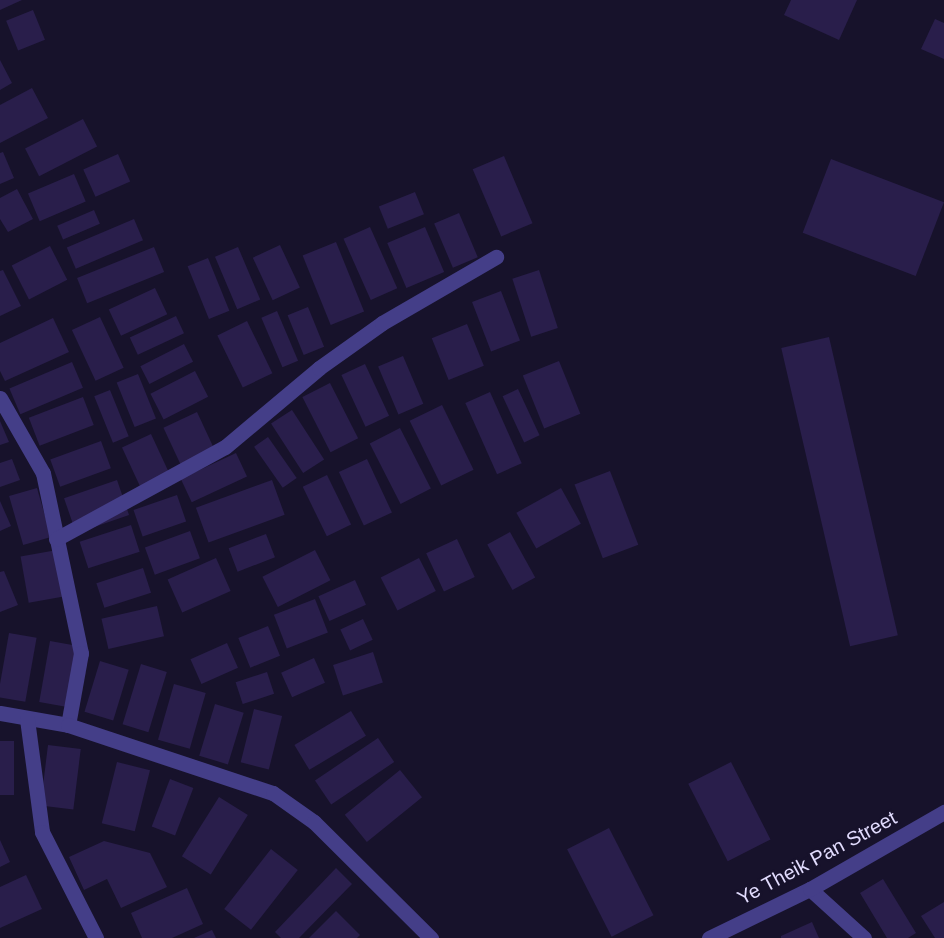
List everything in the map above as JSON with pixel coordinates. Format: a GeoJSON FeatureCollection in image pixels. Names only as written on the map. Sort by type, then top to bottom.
{"type":"FeatureCollection","features":[{"type":"Feature","properties":{"kind":"street"},"geometry":{"type":"LineString","coordinates":[[56,539],[225,447],[319,368],[382,323],[496,257]]}},
{"type":"Feature","properties":{"kind":"street"},"geometry":{"type":"LineString","coordinates":[[0,398],[42,473],[81,653],[68,725]]}},
{"type":"Feature","properties":{"kind":"street"},"geometry":{"type":"LineString","coordinates":[[0,713],[68,725],[273,793],[314,822],[431,938]]}},
{"type":"Feature","properties":{"kind":"street"},"geometry":{"type":"LineString","coordinates":[[27,718],[42,832],[96,938]]}},
{"type":"Feature","properties":{"kind":"street","name":"Ye Theik Pan Street"},"geometry":{"type":"LineString","coordinates":[[711,938],[810,889],[944,812]]}},
{"type":"Feature","properties":{"kind":"street"},"geometry":{"type":"LineString","coordinates":[[810,889],[864,938]]}},
{"type":"Feature","properties":{"kind":"building"},"geometry":{"type":"Polygon","coordinates":[[[0,0],[22,0],[0,10],[0,0]]]}},
{"type":"Feature","properties":{"kind":"building"},"geometry":{"type":"Polygon","coordinates":[[[791,0],[857,0],[839,40],[784,15],[791,0]]]}},
{"type":"Feature","properties":{"kind":"building"},"geometry":{"type":"Polygon","coordinates":[[[33,10],[45,40],[18,51],[6,21],[33,10]]]}},
{"type":"Feature","properties":{"kind":"building"},"geometry":{"type":"Polygon","coordinates":[[[935,19],[944,23],[944,59],[921,49],[935,19]]]}},
{"type":"Feature","properties":{"kind":"building"},"geometry":{"type":"Polygon","coordinates":[[[0,60],[12,83],[0,90],[0,60]]]}},
{"type":"Feature","properties":{"kind":"building"},"geometry":{"type":"Polygon","coordinates":[[[32,88],[48,118],[0,143],[0,105],[32,88]]]}},
{"type":"Feature","properties":{"kind":"building"},"geometry":{"type":"Polygon","coordinates":[[[83,119],[97,147],[39,176],[25,149],[83,119]]]}},
{"type":"Feature","properties":{"kind":"building"},"geometry":{"type":"Polygon","coordinates":[[[3,152],[14,178],[0,184],[0,153],[3,152]]]}},
{"type":"Feature","properties":{"kind":"building"},"geometry":{"type":"Polygon","coordinates":[[[118,154],[130,181],[95,197],[83,169],[118,154]]]}},
{"type":"Feature","properties":{"kind":"building"},"geometry":{"type":"Polygon","coordinates":[[[504,156],[533,223],[501,236],[473,169],[504,156]]]}},
{"type":"Feature","properties":{"kind":"building"},"geometry":{"type":"Polygon","coordinates":[[[831,159],[944,202],[916,276],[803,233],[831,159]]]}},
{"type":"Feature","properties":{"kind":"building"},"geometry":{"type":"Polygon","coordinates":[[[74,174],[86,202],[40,221],[28,194],[74,174]]]}},
{"type":"Feature","properties":{"kind":"building"},"geometry":{"type":"Polygon","coordinates":[[[17,189],[33,219],[8,232],[0,219],[0,198],[17,189]]]}},
{"type":"Feature","properties":{"kind":"building"},"geometry":{"type":"Polygon","coordinates":[[[415,192],[424,214],[388,229],[379,207],[415,192]]]}},
{"type":"Feature","properties":{"kind":"building"},"geometry":{"type":"Polygon","coordinates":[[[94,210],[100,224],[63,239],[57,226],[94,210]]]}},
{"type":"Feature","properties":{"kind":"building"},"geometry":{"type":"Polygon","coordinates":[[[459,213],[478,257],[453,268],[434,224],[459,213]]]}},
{"type":"Feature","properties":{"kind":"building"},"geometry":{"type":"Polygon","coordinates":[[[134,219],[143,240],[76,269],[67,248],[134,219]]]}},
{"type":"Feature","properties":{"kind":"building"},"geometry":{"type":"Polygon","coordinates":[[[370,227],[397,288],[371,300],[344,239],[370,227]]]}},
{"type":"Feature","properties":{"kind":"building"},"geometry":{"type":"Polygon","coordinates":[[[425,227],[444,272],[406,288],[387,243],[425,227]]]}},
{"type":"Feature","properties":{"kind":"building"},"geometry":{"type":"Polygon","coordinates":[[[336,242],[364,312],[331,325],[303,255],[336,242]]]}},
{"type":"Feature","properties":{"kind":"building"},"geometry":{"type":"Polygon","coordinates":[[[280,245],[300,288],[273,300],[253,258],[280,245]]]}},
{"type":"Feature","properties":{"kind":"building"},"geometry":{"type":"Polygon","coordinates":[[[50,246],[67,280],[29,299],[12,266],[50,246]]]}},
{"type":"Feature","properties":{"kind":"building"},"geometry":{"type":"Polygon","coordinates":[[[154,247],[164,272],[87,303],[77,278],[154,247]]]}},
{"type":"Feature","properties":{"kind":"building"},"geometry":{"type":"Polygon","coordinates":[[[238,247],[260,299],[237,309],[215,257],[238,247]]]}},
{"type":"Feature","properties":{"kind":"building"},"geometry":{"type":"Polygon","coordinates":[[[208,258],[229,311],[209,319],[188,266],[208,258]]]}},
{"type":"Feature","properties":{"kind":"building"},"geometry":{"type":"Polygon","coordinates":[[[3,270],[21,306],[0,316],[0,271],[3,270]]]}},
{"type":"Feature","properties":{"kind":"building"},"geometry":{"type":"Polygon","coordinates":[[[539,270],[558,328],[531,337],[512,279],[539,270]]]}},
{"type":"Feature","properties":{"kind":"building"},"geometry":{"type":"Polygon","coordinates":[[[155,288],[167,314],[121,336],[109,310],[155,288]]]}},
{"type":"Feature","properties":{"kind":"building"},"geometry":{"type":"Polygon","coordinates":[[[501,291],[520,340],[491,352],[472,302],[501,291]]]}},
{"type":"Feature","properties":{"kind":"building"},"geometry":{"type":"Polygon","coordinates":[[[308,307],[324,347],[304,355],[288,315],[308,307]]]}},
{"type":"Feature","properties":{"kind":"building"},"geometry":{"type":"Polygon","coordinates":[[[277,311],[298,361],[282,367],[261,318],[277,311]]]}},
{"type":"Feature","properties":{"kind":"building"},"geometry":{"type":"Polygon","coordinates":[[[176,316],[184,333],[138,355],[130,338],[176,316]]]}},
{"type":"Feature","properties":{"kind":"building"},"geometry":{"type":"Polygon","coordinates":[[[100,317],[124,368],[96,381],[72,330],[100,317]]]}},
{"type":"Feature","properties":{"kind":"building"},"geometry":{"type":"Polygon","coordinates":[[[53,318],[69,352],[5,381],[0,371],[0,343],[53,318]]]}},
{"type":"Feature","properties":{"kind":"building"},"geometry":{"type":"Polygon","coordinates":[[[247,321],[272,373],[243,388],[217,335],[247,321]]]}},
{"type":"Feature","properties":{"kind":"building"},"geometry":{"type":"Polygon","coordinates":[[[467,324],[484,366],[449,380],[432,338],[467,324]]]}},
{"type":"Feature","properties":{"kind":"building"},"geometry":{"type":"Polygon","coordinates":[[[829,337],[898,635],[850,646],[781,348],[829,337]]]}},
{"type":"Feature","properties":{"kind":"building"},"geometry":{"type":"Polygon","coordinates":[[[184,344],[193,362],[149,384],[140,366],[184,344]]]}},
{"type":"Feature","properties":{"kind":"building"},"geometry":{"type":"Polygon","coordinates":[[[403,356],[423,404],[398,414],[378,367],[403,356]]]}},
{"type":"Feature","properties":{"kind":"building"},"geometry":{"type":"Polygon","coordinates":[[[559,361],[580,414],[544,428],[523,376],[559,361]]]}},
{"type":"Feature","properties":{"kind":"building"},"geometry":{"type":"Polygon","coordinates":[[[72,362],[83,388],[20,414],[9,389],[72,362]]]}},
{"type":"Feature","properties":{"kind":"building"},"geometry":{"type":"Polygon","coordinates":[[[365,364],[389,416],[366,427],[341,375],[365,364]]]}},
{"type":"Feature","properties":{"kind":"building"},"geometry":{"type":"Polygon","coordinates":[[[195,371],[208,397],[164,420],[150,394],[195,371]]]}},
{"type":"Feature","properties":{"kind":"building"},"geometry":{"type":"Polygon","coordinates":[[[138,374],[156,419],[135,427],[117,383],[138,374]]]}},
{"type":"Feature","properties":{"kind":"building"},"geometry":{"type":"Polygon","coordinates":[[[330,383],[358,438],[331,452],[302,397],[330,383]]]}},
{"type":"Feature","properties":{"kind":"building"},"geometry":{"type":"Polygon","coordinates":[[[518,389],[540,435],[524,442],[503,396],[518,389]]]}},
{"type":"Feature","properties":{"kind":"building"},"geometry":{"type":"Polygon","coordinates":[[[110,390],[129,436],[113,443],[94,396],[110,390]]]}},
{"type":"Feature","properties":{"kind":"building"},"geometry":{"type":"Polygon","coordinates":[[[490,392],[522,463],[497,474],[465,403],[490,392]]]}},
{"type":"Feature","properties":{"kind":"building"},"geometry":{"type":"Polygon","coordinates":[[[83,397],[94,425],[40,446],[29,418],[83,397]]]}},
{"type":"Feature","properties":{"kind":"building"},"geometry":{"type":"Polygon","coordinates":[[[442,405],[474,470],[441,485],[410,421],[442,405]]]}},
{"type":"Feature","properties":{"kind":"building"},"geometry":{"type":"Polygon","coordinates":[[[292,410],[324,459],[303,473],[271,424],[292,410]]]}},
{"type":"Feature","properties":{"kind":"building"},"geometry":{"type":"Polygon","coordinates":[[[197,412],[214,448],[180,464],[163,428],[197,412]]]}},
{"type":"Feature","properties":{"kind":"building"},"geometry":{"type":"Polygon","coordinates":[[[0,421],[9,442],[0,445],[0,421]]]}},
{"type":"Feature","properties":{"kind":"building"},"geometry":{"type":"Polygon","coordinates":[[[400,428],[431,489],[401,504],[370,443],[400,428]]]}},
{"type":"Feature","properties":{"kind":"building"},"geometry":{"type":"Polygon","coordinates":[[[151,434],[170,474],[141,487],[122,448],[151,434]]]}},
{"type":"Feature","properties":{"kind":"building"},"geometry":{"type":"Polygon","coordinates":[[[268,437],[297,478],[283,488],[254,447],[268,437]]]}},
{"type":"Feature","properties":{"kind":"building"},"geometry":{"type":"Polygon","coordinates":[[[101,441],[111,468],[60,487],[50,459],[101,441]]]}},
{"type":"Feature","properties":{"kind":"building"},"geometry":{"type":"Polygon","coordinates":[[[236,453],[247,477],[192,502],[181,479],[236,453]]]}},
{"type":"Feature","properties":{"kind":"building"},"geometry":{"type":"Polygon","coordinates":[[[12,459],[20,480],[0,487],[0,463],[12,459]]]}},
{"type":"Feature","properties":{"kind":"building"},"geometry":{"type":"Polygon","coordinates":[[[367,459],[392,512],[364,526],[339,472],[367,459]]]}},
{"type":"Feature","properties":{"kind":"building"},"geometry":{"type":"Polygon","coordinates":[[[610,471],[638,545],[603,558],[575,485],[610,471]]]}},
{"type":"Feature","properties":{"kind":"building"},"geometry":{"type":"Polygon","coordinates":[[[327,475],[351,524],[327,536],[303,487],[327,475]]]}},
{"type":"Feature","properties":{"kind":"building"},"geometry":{"type":"Polygon","coordinates":[[[117,480],[129,515],[76,533],[64,498],[117,480]]]}},
{"type":"Feature","properties":{"kind":"building"},"geometry":{"type":"Polygon","coordinates":[[[272,480],[285,515],[209,542],[196,508],[272,480]]]}},
{"type":"Feature","properties":{"kind":"building"},"geometry":{"type":"Polygon","coordinates":[[[37,488],[51,537],[23,545],[9,496],[37,488]]]}},
{"type":"Feature","properties":{"kind":"building"},"geometry":{"type":"Polygon","coordinates":[[[561,488],[581,524],[536,549],[516,513],[561,488]]]}},
{"type":"Feature","properties":{"kind":"building"},"geometry":{"type":"Polygon","coordinates":[[[177,495],[186,521],[143,536],[134,510],[177,495]]]}},
{"type":"Feature","properties":{"kind":"building"},"geometry":{"type":"Polygon","coordinates":[[[0,501],[11,526],[0,531],[0,501]]]}},
{"type":"Feature","properties":{"kind":"building"},"geometry":{"type":"Polygon","coordinates":[[[131,525],[140,552],[88,568],[80,542],[131,525]]]}},
{"type":"Feature","properties":{"kind":"building"},"geometry":{"type":"Polygon","coordinates":[[[190,531],[200,558],[155,575],[145,547],[190,531]]]}},
{"type":"Feature","properties":{"kind":"building"},"geometry":{"type":"Polygon","coordinates":[[[510,532],[535,577],[512,590],[487,545],[510,532]]]}},
{"type":"Feature","properties":{"kind":"building"},"geometry":{"type":"Polygon","coordinates":[[[266,534],[275,557],[238,572],[229,548],[266,534]]]}},
{"type":"Feature","properties":{"kind":"building"},"geometry":{"type":"Polygon","coordinates":[[[457,539],[475,577],[444,591],[426,553],[457,539]]]}},
{"type":"Feature","properties":{"kind":"building"},"geometry":{"type":"Polygon","coordinates":[[[57,550],[65,596],[29,603],[21,556],[57,550]]]}},
{"type":"Feature","properties":{"kind":"building"},"geometry":{"type":"Polygon","coordinates":[[[315,550],[330,580],[278,607],[262,577],[315,550]]]}},
{"type":"Feature","properties":{"kind":"building"},"geometry":{"type":"Polygon","coordinates":[[[216,558],[231,591],[182,612],[168,580],[216,558]]]}},
{"type":"Feature","properties":{"kind":"building"},"geometry":{"type":"Polygon","coordinates":[[[419,558],[436,591],[397,610],[381,578],[419,558]]]}},
{"type":"Feature","properties":{"kind":"building"},"geometry":{"type":"Polygon","coordinates":[[[143,568],[151,593],[104,608],[96,583],[143,568]]]}},
{"type":"Feature","properties":{"kind":"building"},"geometry":{"type":"Polygon","coordinates":[[[4,571],[18,605],[0,612],[0,572],[4,571]]]}},
{"type":"Feature","properties":{"kind":"building"},"geometry":{"type":"Polygon","coordinates":[[[355,580],[366,605],[329,621],[318,596],[355,580]]]}},
{"type":"Feature","properties":{"kind":"building"},"geometry":{"type":"Polygon","coordinates":[[[315,599],[328,633],[287,648],[274,615],[315,599]]]}},
{"type":"Feature","properties":{"kind":"building"},"geometry":{"type":"Polygon","coordinates":[[[157,606],[164,636],[108,649],[101,619],[157,606]]]}},
{"type":"Feature","properties":{"kind":"building"},"geometry":{"type":"Polygon","coordinates":[[[363,619],[373,640],[350,650],[340,630],[363,619]]]}},
{"type":"Feature","properties":{"kind":"building"},"geometry":{"type":"Polygon","coordinates":[[[268,626],[280,656],[250,668],[238,638],[268,626]]]}},
{"type":"Feature","properties":{"kind":"building"},"geometry":{"type":"Polygon","coordinates":[[[9,633],[37,638],[25,702],[0,697],[0,684],[9,633]]]}},
{"type":"Feature","properties":{"kind":"building"},"geometry":{"type":"Polygon","coordinates":[[[50,641],[77,646],[66,707],[39,702],[50,641]]]}},
{"type":"Feature","properties":{"kind":"building"},"geometry":{"type":"Polygon","coordinates":[[[227,643],[238,668],[201,684],[190,659],[227,643]]]}},
{"type":"Feature","properties":{"kind":"building"},"geometry":{"type":"Polygon","coordinates":[[[373,652],[383,682],[343,695],[333,665],[373,652]]]}},
{"type":"Feature","properties":{"kind":"building"},"geometry":{"type":"Polygon","coordinates":[[[314,658],[325,683],[292,697],[281,673],[314,658]]]}},
{"type":"Feature","properties":{"kind":"building"},"geometry":{"type":"Polygon","coordinates":[[[100,661],[129,670],[113,720],[85,712],[100,661]]]}},
{"type":"Feature","properties":{"kind":"building"},"geometry":{"type":"Polygon","coordinates":[[[141,664],[167,672],[148,732],[123,724],[141,664]]]}},
{"type":"Feature","properties":{"kind":"building"},"geometry":{"type":"Polygon","coordinates":[[[267,672],[274,694],[243,704],[236,682],[267,672]]]}},
{"type":"Feature","properties":{"kind":"building"},"geometry":{"type":"Polygon","coordinates":[[[174,684],[206,693],[190,749],[158,740],[174,684]]]}},
{"type":"Feature","properties":{"kind":"building"},"geometry":{"type":"Polygon","coordinates":[[[215,704],[244,713],[228,764],[199,756],[215,704]]]}},
{"type":"Feature","properties":{"kind":"building"},"geometry":{"type":"Polygon","coordinates":[[[254,709],[282,716],[269,769],[241,762],[254,709]]]}},
{"type":"Feature","properties":{"kind":"building"},"geometry":{"type":"Polygon","coordinates":[[[351,711],[366,736],[309,770],[294,745],[351,711]]]}},
{"type":"Feature","properties":{"kind":"building"},"geometry":{"type":"Polygon","coordinates":[[[378,738],[394,762],[331,805],[315,780],[378,738]]]}},
{"type":"Feature","properties":{"kind":"building"},"geometry":{"type":"Polygon","coordinates":[[[0,741],[14,741],[14,795],[0,795],[0,741]]]}},
{"type":"Feature","properties":{"kind":"building"},"geometry":{"type":"Polygon","coordinates":[[[48,745],[81,749],[73,810],[41,806],[48,745]]]}},
{"type":"Feature","properties":{"kind":"building"},"geometry":{"type":"Polygon","coordinates":[[[117,762],[150,770],[135,831],[102,823],[117,762]]]}},
{"type":"Feature","properties":{"kind":"building"},"geometry":{"type":"Polygon","coordinates":[[[731,762],[770,840],[728,861],[688,784],[731,762]]]}},
{"type":"Feature","properties":{"kind":"building"},"geometry":{"type":"Polygon","coordinates":[[[400,770],[422,797],[367,842],[345,815],[400,770]]]}},
{"type":"Feature","properties":{"kind":"building"},"geometry":{"type":"Polygon","coordinates":[[[170,779],[193,788],[175,836],[152,827],[170,779]]]}},
{"type":"Feature","properties":{"kind":"building"},"geometry":{"type":"Polygon","coordinates":[[[219,797],[248,815],[211,874],[182,856],[219,797]]]}},
{"type":"Feature","properties":{"kind":"building"},"geometry":{"type":"Polygon","coordinates":[[[609,828],[653,915],[612,937],[567,849],[609,828]]]}},
{"type":"Feature","properties":{"kind":"building"},"geometry":{"type":"Polygon","coordinates":[[[0,840],[10,862],[0,867],[0,840]]]}},
{"type":"Feature","properties":{"kind":"building"},"geometry":{"type":"Polygon","coordinates":[[[104,841],[150,853],[167,887],[121,908],[107,879],[84,890],[69,857],[104,841]]]}},
{"type":"Feature","properties":{"kind":"building"},"geometry":{"type":"Polygon","coordinates":[[[271,849],[298,870],[251,930],[224,909],[271,849]]]}},
{"type":"Feature","properties":{"kind":"building"},"geometry":{"type":"Polygon","coordinates":[[[336,868],[352,884],[299,938],[281,938],[275,932],[336,868]]]}},
{"type":"Feature","properties":{"kind":"building"},"geometry":{"type":"Polygon","coordinates":[[[26,875],[42,909],[0,928],[0,887],[26,875]]]}},
{"type":"Feature","properties":{"kind":"building"},"geometry":{"type":"Polygon","coordinates":[[[883,879],[916,933],[908,938],[887,938],[860,893],[883,879]]]}},
{"type":"Feature","properties":{"kind":"building"},"geometry":{"type":"Polygon","coordinates":[[[187,888],[203,924],[172,938],[142,938],[131,913],[187,888]]]}},
{"type":"Feature","properties":{"kind":"building"},"geometry":{"type":"Polygon","coordinates":[[[944,902],[944,938],[935,938],[921,916],[944,902]]]}},
{"type":"Feature","properties":{"kind":"building"},"geometry":{"type":"Polygon","coordinates":[[[336,911],[360,935],[357,938],[309,938],[336,911]]]}},
{"type":"Feature","properties":{"kind":"building"},"geometry":{"type":"Polygon","coordinates":[[[812,922],[819,938],[781,938],[781,936],[812,922]]]}},
{"type":"Feature","properties":{"kind":"building"},"geometry":{"type":"Polygon","coordinates":[[[212,930],[216,938],[194,938],[212,930]]]}}]}
